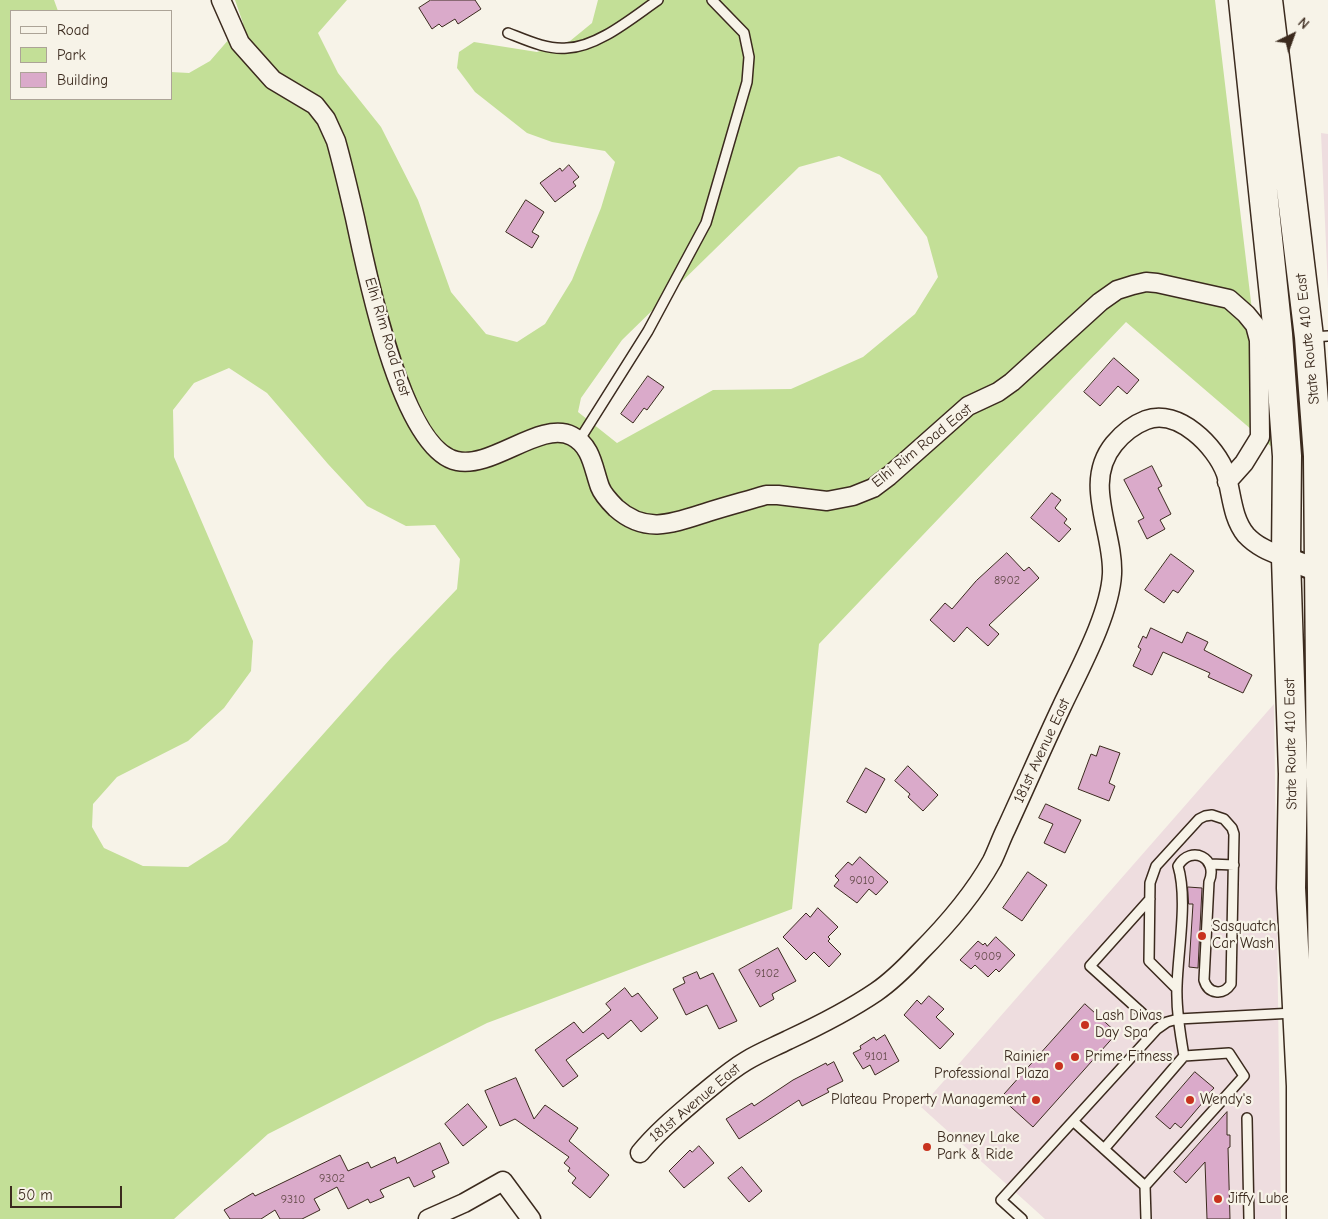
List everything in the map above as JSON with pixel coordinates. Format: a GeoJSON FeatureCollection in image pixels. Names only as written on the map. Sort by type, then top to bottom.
{"type":"FeatureCollection","features":[{"type":"Feature","properties":{"kind":"highway","name":"State Route 410 East"},"geometry":{"type":"LineString","coordinates":[[1243,0],[1278,334],[1286,456],[1286,558],[1293,774],[1291,888],[1301,1096],[1320,1218]]}},
{"type":"Feature","properties":{"kind":"highway","name":"State Route 410 East"},"geometry":{"type":"LineString","coordinates":[[1268,0],[1319,337],[1325,574],[1326,1094],[1320,1218]]}},
{"type":"Feature","properties":{"kind":"street","name":"Elhi Rim Road East"},"geometry":{"type":"LineString","coordinates":[[221,0],[240,43],[273,80],[315,105],[330,126],[336,141],[371,288],[400,386],[421,430],[432,445],[444,456],[456,461],[478,460],[545,434],[558,432],[569,434],[580,439],[592,460],[600,488],[614,506],[630,518],[651,525],[677,523],[766,495],[828,502],[854,496],[872,488],[889,476],[968,406],[998,392],[1012,382],[1100,302],[1117,290],[1151,282],[1229,299],[1255,325],[1259,340],[1260,436],[1244,463],[1227,482]]}},
{"type":"Feature","properties":{"kind":"street","name":"181st Avenue East"},"geometry":{"type":"LineString","coordinates":[[640,1153],[682,1111],[727,1073],[747,1060],[826,1022],[878,991],[903,970],[944,928],[976,886],[992,860],[1088,650],[1106,601],[1112,575],[1112,561],[1099,485],[1102,467],[1108,450],[1118,438],[1130,427],[1147,419],[1159,417],[1176,421],[1195,432],[1216,456],[1225,472],[1238,522],[1247,536],[1262,549],[1286,558]]}},
{"type":"Feature","properties":{"kind":"street"},"geometry":{"type":"LineString","coordinates":[[1286,558],[1325,574]]}},
{"type":"Feature","properties":{"kind":"street"},"geometry":{"type":"LineString","coordinates":[[428,1219],[464,1203],[502,1181],[530,1219]]}},
{"type":"Feature","properties":{"kind":"lane"},"geometry":{"type":"LineString","coordinates":[[508,33],[540,45],[575,47],[591,43],[658,0]]}},
{"type":"Feature","properties":{"kind":"lane"},"geometry":{"type":"LineString","coordinates":[[580,439],[648,331],[706,223],[747,82],[749,57],[744,33],[712,0]]}},
{"type":"Feature","properties":{"kind":"lane"},"geometry":{"type":"LineString","coordinates":[[1176,988],[1149,961],[1150,883],[1156,866],[1199,819],[1205,816],[1218,816],[1224,819],[1232,828],[1234,840],[1231,984],[1226,991],[1217,993],[1208,989],[1204,980],[1209,882],[1212,870],[1206,860],[1196,855],[1185,857],[1178,866],[1182,879],[1183,896],[1176,988],[1178,1018],[1184,1056]]}},
{"type":"Feature","properties":{"kind":"lane"},"geometry":{"type":"LineString","coordinates":[[1210,864],[1234,864]]}},
{"type":"Feature","properties":{"kind":"lane"},"geometry":{"type":"LineString","coordinates":[[1142,1013],[1090,966],[1150,899]]}},
{"type":"Feature","properties":{"kind":"lane"},"geometry":{"type":"LineString","coordinates":[[1022,1219],[1001,1200],[1157,1029],[1167,1022],[1178,1018],[1297,1013]]}},
{"type":"Feature","properties":{"kind":"lane"},"geometry":{"type":"LineString","coordinates":[[1104,1149],[1184,1056],[1229,1053],[1244,1076],[1145,1186],[1146,1219]]}},
{"type":"Feature","properties":{"kind":"lane"},"geometry":{"type":"LineString","coordinates":[[1247,1118],[1250,1219]]}},
{"type":"Feature","properties":{"kind":"lane"},"geometry":{"type":"LineString","coordinates":[[1073,1121],[1145,1186]]}},
{"type":"Feature","properties":{"kind":"shaded area"},"geometry":{"type":"Polygon","coordinates":[[[1321,133],[1328,134],[1328,289],[1321,133]]]}},
{"type":"Feature","properties":{"kind":"shaded area"},"geometry":{"type":"Polygon","coordinates":[[[1274,704],[1281,1219],[1045,1219],[921,1107],[1274,704]]]}},
{"type":"Feature","properties":{"kind":"green space"},"geometry":{"type":"Polygon","coordinates":[[[0,0],[54,0],[58,10],[10,10],[10,100],[172,100],[172,72],[189,73],[210,61],[243,23],[235,0],[347,0],[318,33],[338,73],[381,127],[418,200],[451,292],[486,334],[517,342],[545,324],[572,280],[601,208],[615,162],[605,151],[552,142],[527,133],[475,92],[457,68],[459,52],[474,42],[537,52],[570,41],[592,23],[598,0],[1215,0],[1251,302],[1273,448],[1126,322],[819,644],[792,909],[487,1023],[268,1134],[174,1219],[0,1219],[0,0]],[[839,156],[799,167],[622,340],[581,398],[578,412],[617,443],[713,390],[791,389],[863,357],[915,314],[938,277],[927,237],[880,175],[839,156]],[[229,368],[194,383],[173,410],[174,457],[253,641],[251,671],[224,708],[188,741],[117,777],[93,804],[92,827],[104,848],[143,866],[188,867],[227,842],[391,658],[457,589],[460,559],[435,525],[406,526],[367,506],[267,393],[229,368]]]}},
{"type":"Feature","properties":{"kind":"building"},"geometry":{"type":"Polygon","coordinates":[[[431,0],[475,0],[481,9],[458,24],[455,19],[442,27],[439,24],[432,29],[419,8],[431,0]]]}},
{"type":"Feature","properties":{"kind":"building"},"geometry":{"type":"Polygon","coordinates":[[[569,165],[579,177],[573,182],[576,186],[555,202],[540,183],[560,168],[562,171],[569,165]]]}},
{"type":"Feature","properties":{"kind":"building"},"geometry":{"type":"Polygon","coordinates":[[[526,200],[544,212],[532,232],[539,236],[532,248],[506,232],[526,200]]]}},
{"type":"Feature","properties":{"kind":"building"},"geometry":{"type":"Polygon","coordinates":[[[1114,358],[1139,380],[1127,394],[1118,386],[1100,406],[1084,392],[1114,358]]]}},
{"type":"Feature","properties":{"kind":"building"},"geometry":{"type":"Polygon","coordinates":[[[648,376],[664,387],[647,410],[644,408],[633,423],[621,414],[648,376]]]}},
{"type":"Feature","properties":{"kind":"building"},"geometry":{"type":"Polygon","coordinates":[[[1152,466],[1162,486],[1158,488],[1171,514],[1160,520],[1165,529],[1147,539],[1138,521],[1144,518],[1124,480],[1152,466]]]}},
{"type":"Feature","properties":{"kind":"building"},"geometry":{"type":"Polygon","coordinates":[[[1052,493],[1061,500],[1055,508],[1067,519],[1064,523],[1071,529],[1059,542],[1031,518],[1052,493]]]}},
{"type":"Feature","properties":{"kind":"building"},"geometry":{"type":"Polygon","coordinates":[[[1007,553],[1024,571],[1029,567],[1039,578],[989,625],[999,634],[988,646],[967,627],[954,642],[930,620],[945,603],[952,609],[976,581],[1007,553]]]}},
{"type":"Feature","properties":{"kind":"building"},"geometry":{"type":"Polygon","coordinates":[[[1171,554],[1194,571],[1178,593],[1173,590],[1164,603],[1145,590],[1171,554]]]}},
{"type":"Feature","properties":{"kind":"building"},"geometry":{"type":"Polygon","coordinates":[[[1151,628],[1182,643],[1187,632],[1208,642],[1204,650],[1252,675],[1243,693],[1208,677],[1210,673],[1163,652],[1152,675],[1133,666],[1141,649],[1138,647],[1143,636],[1146,638],[1151,628]]]}},
{"type":"Feature","properties":{"kind":"building"},"geometry":{"type":"Polygon","coordinates":[[[1100,746],[1120,753],[1109,783],[1115,786],[1109,801],[1078,789],[1091,754],[1096,756],[1100,746]]]}},
{"type":"Feature","properties":{"kind":"building"},"geometry":{"type":"Polygon","coordinates":[[[908,766],[938,795],[923,811],[908,797],[910,794],[895,781],[908,766]]]}},
{"type":"Feature","properties":{"kind":"building"},"geometry":{"type":"Polygon","coordinates":[[[866,768],[885,779],[866,813],[847,802],[866,768]]]}},
{"type":"Feature","properties":{"kind":"building"},"geometry":{"type":"Polygon","coordinates":[[[1046,804],[1081,820],[1065,853],[1044,843],[1053,824],[1039,818],[1046,804]]]}},
{"type":"Feature","properties":{"kind":"building"},"geometry":{"type":"Polygon","coordinates":[[[860,857],[888,882],[876,895],[869,889],[857,903],[834,886],[839,880],[835,876],[848,862],[852,865],[860,857]]]}},
{"type":"Feature","properties":{"kind":"building"},"geometry":{"type":"Polygon","coordinates":[[[1028,872],[1047,885],[1022,921],[1003,908],[1028,872]]]}},
{"type":"Feature","properties":{"kind":"building"},"geometry":{"type":"Polygon","coordinates":[[[1188,887],[1202,888],[1198,968],[1189,967],[1193,904],[1189,904],[1188,887]]]}},
{"type":"Feature","properties":{"kind":"building"},"geometry":{"type":"Polygon","coordinates":[[[818,908],[838,927],[828,937],[830,939],[828,941],[841,954],[829,967],[814,952],[806,960],[783,937],[806,913],[810,917],[818,908]]]}},
{"type":"Feature","properties":{"kind":"building"},"geometry":{"type":"Polygon","coordinates":[[[996,937],[1015,955],[999,972],[996,969],[988,977],[975,965],[971,969],[960,960],[978,941],[983,945],[985,943],[987,946],[996,937]]]}},
{"type":"Feature","properties":{"kind":"building"},"geometry":{"type":"Polygon","coordinates":[[[778,948],[796,981],[772,994],[774,999],[760,1007],[739,970],[778,948]]]}},
{"type":"Feature","properties":{"kind":"building"},"geometry":{"type":"Polygon","coordinates":[[[697,972],[700,979],[713,973],[737,1021],[719,1029],[707,1005],[686,1015],[673,989],[685,983],[683,978],[697,972]]]}},
{"type":"Feature","properties":{"kind":"building"},"geometry":{"type":"Polygon","coordinates":[[[625,988],[632,997],[638,993],[658,1018],[641,1032],[631,1020],[608,1039],[603,1033],[566,1060],[578,1076],[563,1087],[535,1050],[574,1022],[583,1033],[611,1010],[606,1004],[625,988]]]}},
{"type":"Feature","properties":{"kind":"building"},"geometry":{"type":"Polygon","coordinates":[[[929,996],[944,1009],[936,1017],[954,1034],[940,1049],[904,1015],[917,1000],[921,1004],[929,996]]]}},
{"type":"Feature","properties":{"kind":"building","name":"Rainier Professional Plaza"},"geometry":{"type":"Polygon","coordinates":[[[1085,1004],[1117,1033],[1033,1127],[1001,1098],[1085,1004]]]}},
{"type":"Feature","properties":{"kind":"building"},"geometry":{"type":"Polygon","coordinates":[[[885,1035],[899,1061],[875,1075],[870,1065],[863,1069],[853,1053],[861,1049],[860,1046],[874,1037],[876,1040],[885,1035]]]}},
{"type":"Feature","properties":{"kind":"building"},"geometry":{"type":"Polygon","coordinates":[[[834,1062],[843,1081],[827,1089],[829,1092],[802,1106],[799,1100],[739,1139],[726,1119],[752,1103],[754,1106],[793,1080],[826,1063],[827,1065],[834,1062]]]}},
{"type":"Feature","properties":{"kind":"building","name":"Wendy's"},"geometry":{"type":"Polygon","coordinates":[[[1195,1072],[1214,1088],[1181,1128],[1175,1123],[1170,1129],[1156,1117],[1195,1072]]]}},
{"type":"Feature","properties":{"kind":"building"},"geometry":{"type":"Polygon","coordinates":[[[516,1078],[534,1119],[545,1105],[578,1128],[569,1141],[609,1175],[590,1198],[572,1183],[576,1178],[568,1171],[570,1168],[564,1163],[569,1157],[515,1119],[500,1126],[485,1091],[516,1078]]]}},
{"type":"Feature","properties":{"kind":"building"},"geometry":{"type":"Polygon","coordinates":[[[468,1104],[487,1127],[463,1146],[445,1124],[468,1104]]]}},
{"type":"Feature","properties":{"kind":"building"},"geometry":{"type":"Polygon","coordinates":[[[1227,1112],[1227,1135],[1230,1135],[1230,1147],[1228,1148],[1230,1219],[1207,1219],[1205,1162],[1186,1183],[1174,1172],[1227,1112]]]}},
{"type":"Feature","properties":{"kind":"building"},"geometry":{"type":"Polygon","coordinates":[[[440,1143],[449,1163],[432,1171],[435,1177],[414,1187],[409,1177],[380,1190],[384,1197],[370,1203],[368,1199],[348,1209],[337,1187],[314,1199],[320,1210],[302,1219],[280,1219],[275,1210],[261,1219],[230,1219],[224,1210],[253,1193],[255,1196],[340,1155],[348,1171],[368,1162],[371,1168],[395,1157],[397,1163],[440,1143]]]}},
{"type":"Feature","properties":{"kind":"building"},"geometry":{"type":"Polygon","coordinates":[[[699,1146],[714,1163],[684,1188],[669,1171],[690,1150],[692,1152],[699,1146]]]}},
{"type":"Feature","properties":{"kind":"building"},"geometry":{"type":"Polygon","coordinates":[[[742,1167],[762,1191],[749,1202],[728,1178],[742,1167]]]}},
{"type":"Feature","properties":{"kind":"place","name":"Sasquatch Car Wash"},"geometry":{"type":"Point","coordinates":[1202,936]}},
{"type":"Feature","properties":{"kind":"place","name":"Lash Divas Day Spa"},"geometry":{"type":"Point","coordinates":[1085,1025]}},
{"type":"Feature","properties":{"kind":"place","name":"Prime Fitness"},"geometry":{"type":"Point","coordinates":[1075,1057]}},
{"type":"Feature","properties":{"kind":"place","name":"Rainier Professional Plaza"},"geometry":{"type":"Point","coordinates":[1059,1066]}},
{"type":"Feature","properties":{"kind":"place","name":"Plateau Property Management"},"geometry":{"type":"Point","coordinates":[1036,1100]}},
{"type":"Feature","properties":{"kind":"place","name":"Wendy's"},"geometry":{"type":"Point","coordinates":[1190,1100]}},
{"type":"Feature","properties":{"kind":"place","name":"Bonney Lake Park & Ride"},"geometry":{"type":"Point","coordinates":[927,1147]}},
{"type":"Feature","properties":{"kind":"place","name":"Jiffy Lube"},"geometry":{"type":"Point","coordinates":[1218,1199]}}]}
